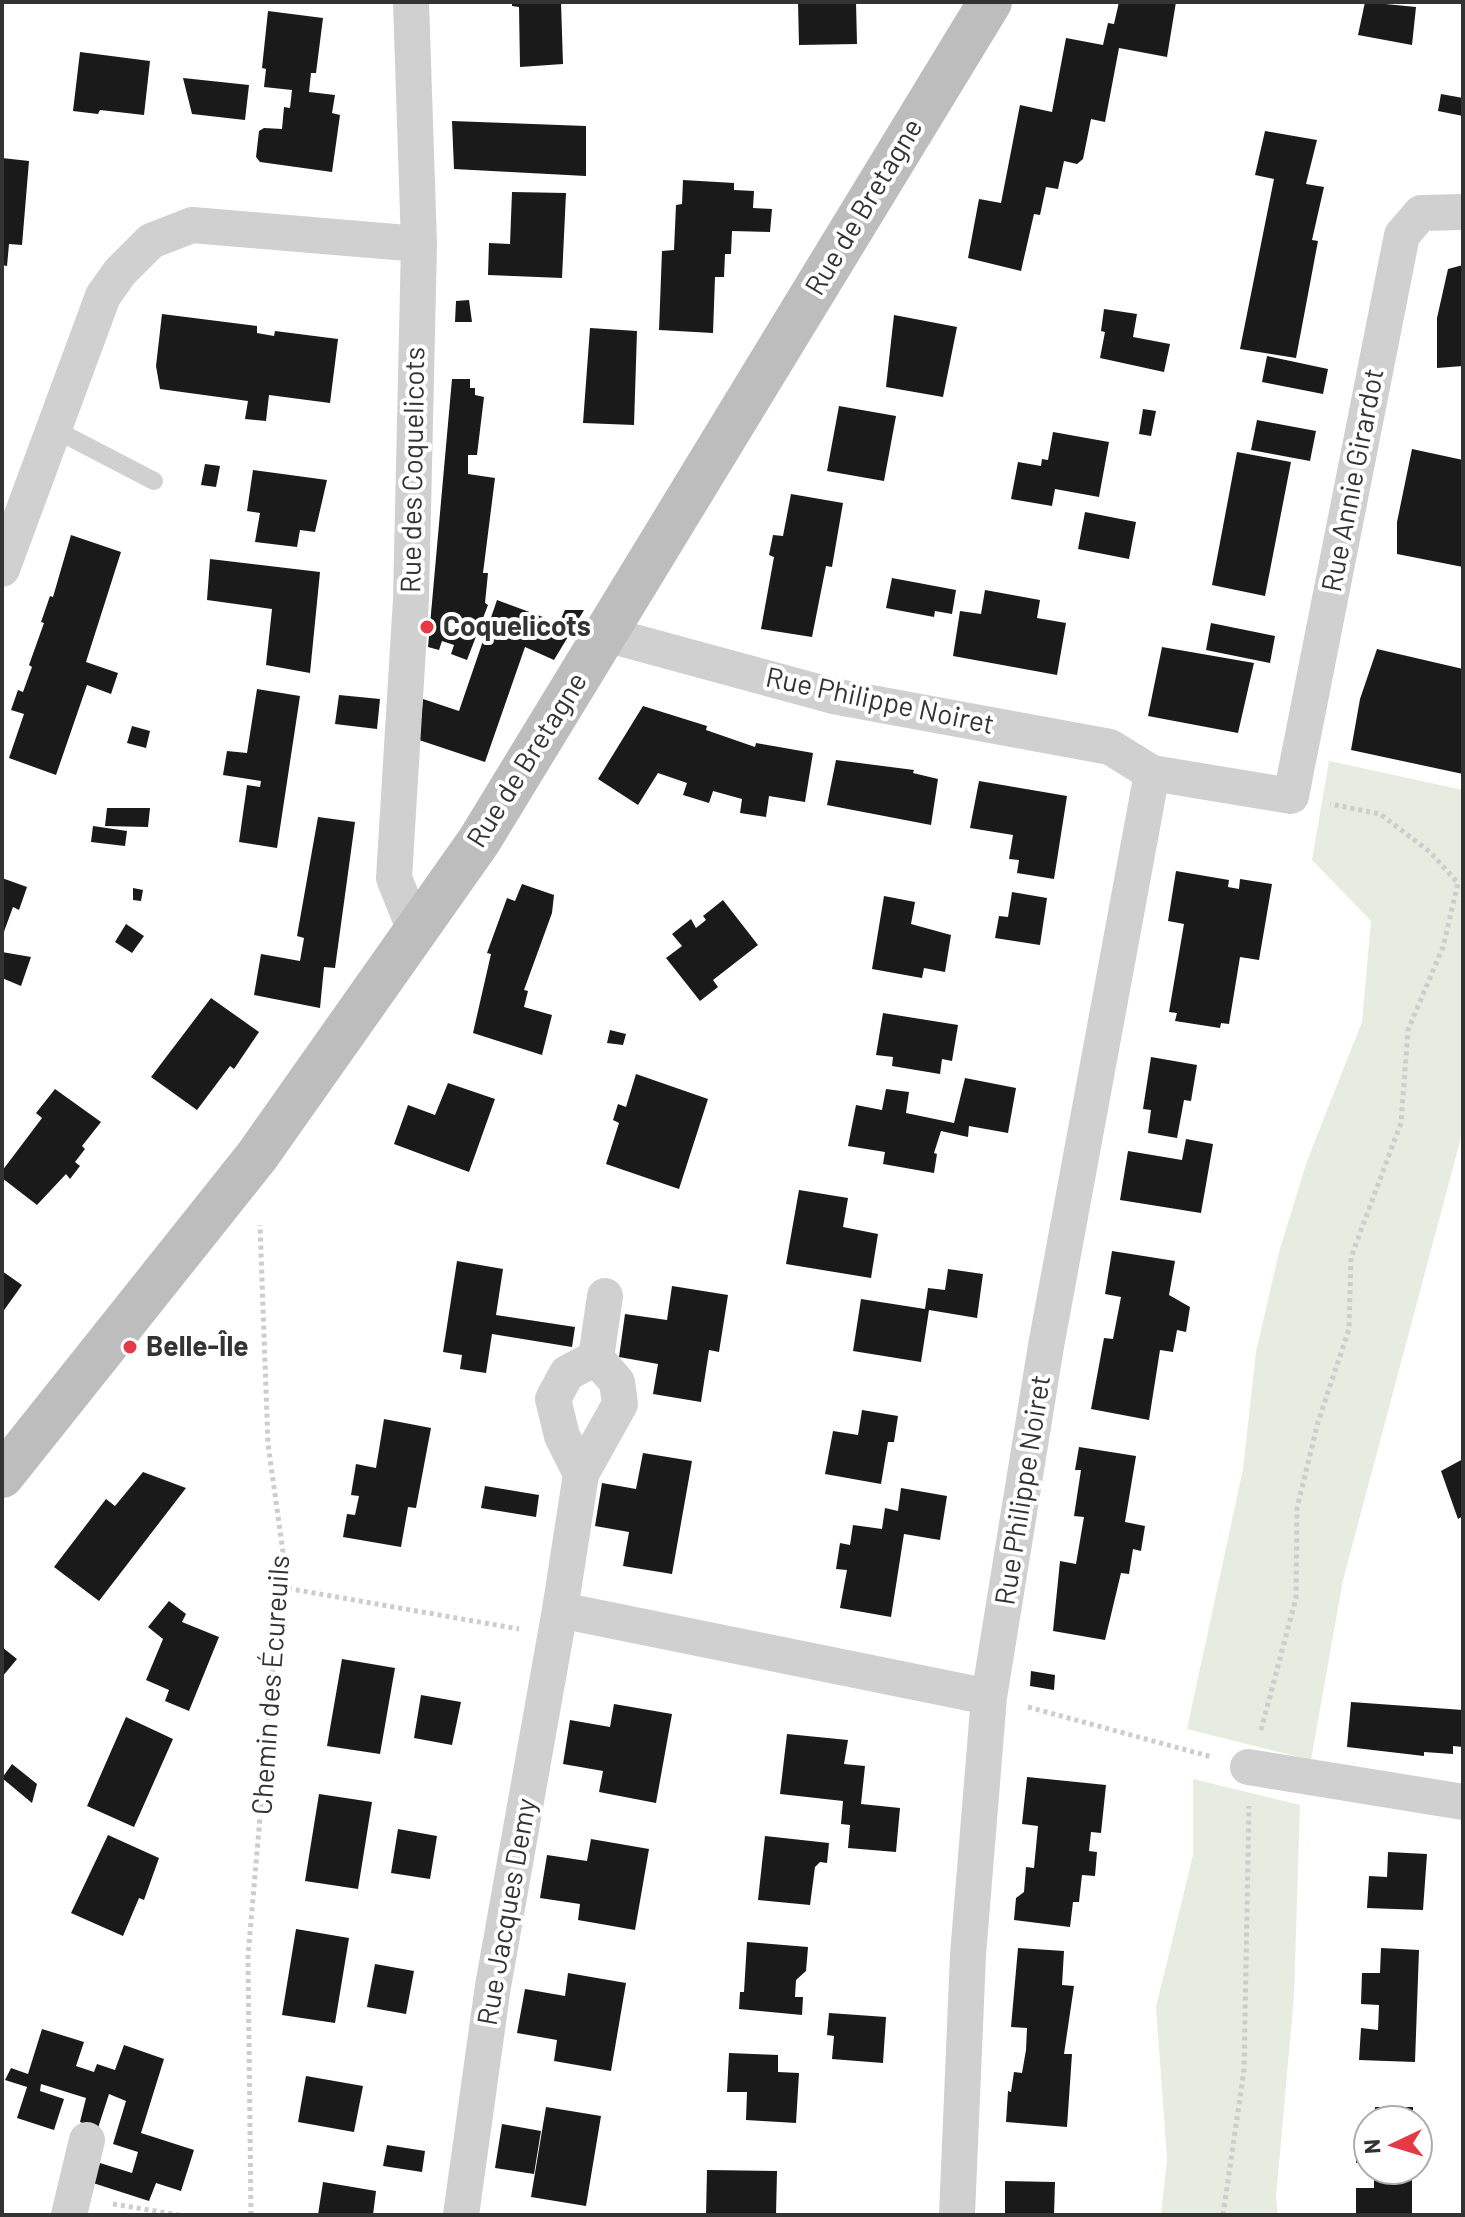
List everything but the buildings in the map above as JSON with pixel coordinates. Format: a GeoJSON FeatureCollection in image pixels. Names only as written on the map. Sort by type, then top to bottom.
{"type":"FeatureCollection","features":[{"type":"Feature","properties":{"kind":"main road","name":"Rue de Bretagne"},"geometry":{"type":"LineString","coordinates":[[2,1476],[257,1156],[479,841],[990,2]]}},
{"type":"Feature","properties":{"kind":"street","name":"Rue des Coquelicots"},"geometry":{"type":"LineString","coordinates":[[411,2],[419,244],[411,599],[394,878],[416,933]]}},
{"type":"Feature","properties":{"kind":"street","name":"Rue Annie Girardot"},"geometry":{"type":"LineString","coordinates":[[1291,796],[1402,235],[1421,213],[1463,212]]}},
{"type":"Feature","properties":{"kind":"street"},"geometry":{"type":"LineString","coordinates":[[2,569],[103,296],[120,272],[151,241],[192,225],[419,244]]}},
{"type":"Feature","properties":{"kind":"street","name":"Rue Philippe Noiret"},"geometry":{"type":"LineString","coordinates":[[605,634],[833,696],[1110,747],[1152,773],[1291,796]]}},
{"type":"Feature","properties":{"kind":"street","name":"Rue Philippe Noiret"},"geometry":{"type":"LineString","coordinates":[[957,2215],[968,1955],[989,1697],[1046,1346],[1152,773]]}},
{"type":"Feature","properties":{"kind":"street"},"geometry":{"type":"LineString","coordinates":[[581,1474],[562,1436],[553,1399],[567,1373],[596,1358],[605,1296]]}},
{"type":"Feature","properties":{"kind":"street","name":"Rue Jacques Demy"},"geometry":{"type":"LineString","coordinates":[[461,2215],[493,1986],[558,1623],[581,1474],[620,1404],[617,1382],[596,1358]]}},
{"type":"Feature","properties":{"kind":"street"},"geometry":{"type":"LineString","coordinates":[[558,1623],[989,1697]]}},
{"type":"Feature","properties":{"kind":"street"},"geometry":{"type":"LineString","coordinates":[[1248,1767],[1463,1802]]}},
{"type":"Feature","properties":{"kind":"street"},"geometry":{"type":"LineString","coordinates":[[71,2206],[87,2140]]}},
{"type":"Feature","properties":{"kind":"lane"},"geometry":{"type":"LineString","coordinates":[[54,429],[154,481]]}},
{"type":"Feature","properties":{"kind":"path"},"geometry":{"type":"LineString","coordinates":[[1291,796],[1380,814],[1430,852],[1458,883]]}},
{"type":"Feature","properties":{"kind":"path"},"geometry":{"type":"LineString","coordinates":[[1223,2215],[1244,2070],[1250,1878],[1248,1767],[1275,1686],[1296,1598],[1297,1508],[1318,1422],[1349,1329],[1351,1257],[1401,1123],[1408,1030],[1443,947],[1458,883],[1463,875]]}},
{"type":"Feature","properties":{"kind":"path","name":"Chemin des Écureuils"},"geometry":{"type":"LineString","coordinates":[[251,2215],[248,1956],[283,1552],[268,1444],[257,1156]]}},
{"type":"Feature","properties":{"kind":"path"},"geometry":{"type":"LineString","coordinates":[[280,1587],[558,1623]]}},
{"type":"Feature","properties":{"kind":"path"},"geometry":{"type":"LineString","coordinates":[[989,1697],[1248,1767]]}},
{"type":"Feature","properties":{"kind":"path"},"geometry":{"type":"LineString","coordinates":[[71,2206],[179,2215]]}},
{"type":"Feature","properties":{"kind":"shaded area"},"geometry":{"type":"Polygon","coordinates":[[[1329,761],[1463,790],[1463,1130],[1343,1580],[1311,1760],[1187,1729],[1243,1469],[1256,1352],[1279,1252],[1307,1161],[1362,1022],[1371,921],[1312,860],[1329,761]]]}},
{"type":"Feature","properties":{"kind":"shaded area"},"geometry":{"type":"Polygon","coordinates":[[[1193,1779],[1300,1805],[1294,1996],[1276,2197],[1278,2215],[1161,2215],[1167,2159],[1156,2007],[1193,1855],[1193,1779]]]}},
{"type":"Feature","properties":{"kind":"place","name":"Coquelicots"},"geometry":{"type":"Point","coordinates":[427,627]}},
{"type":"Feature","properties":{"kind":"place","name":"Belle-Île"},"geometry":{"type":"Point","coordinates":[130,1347]}}]}
